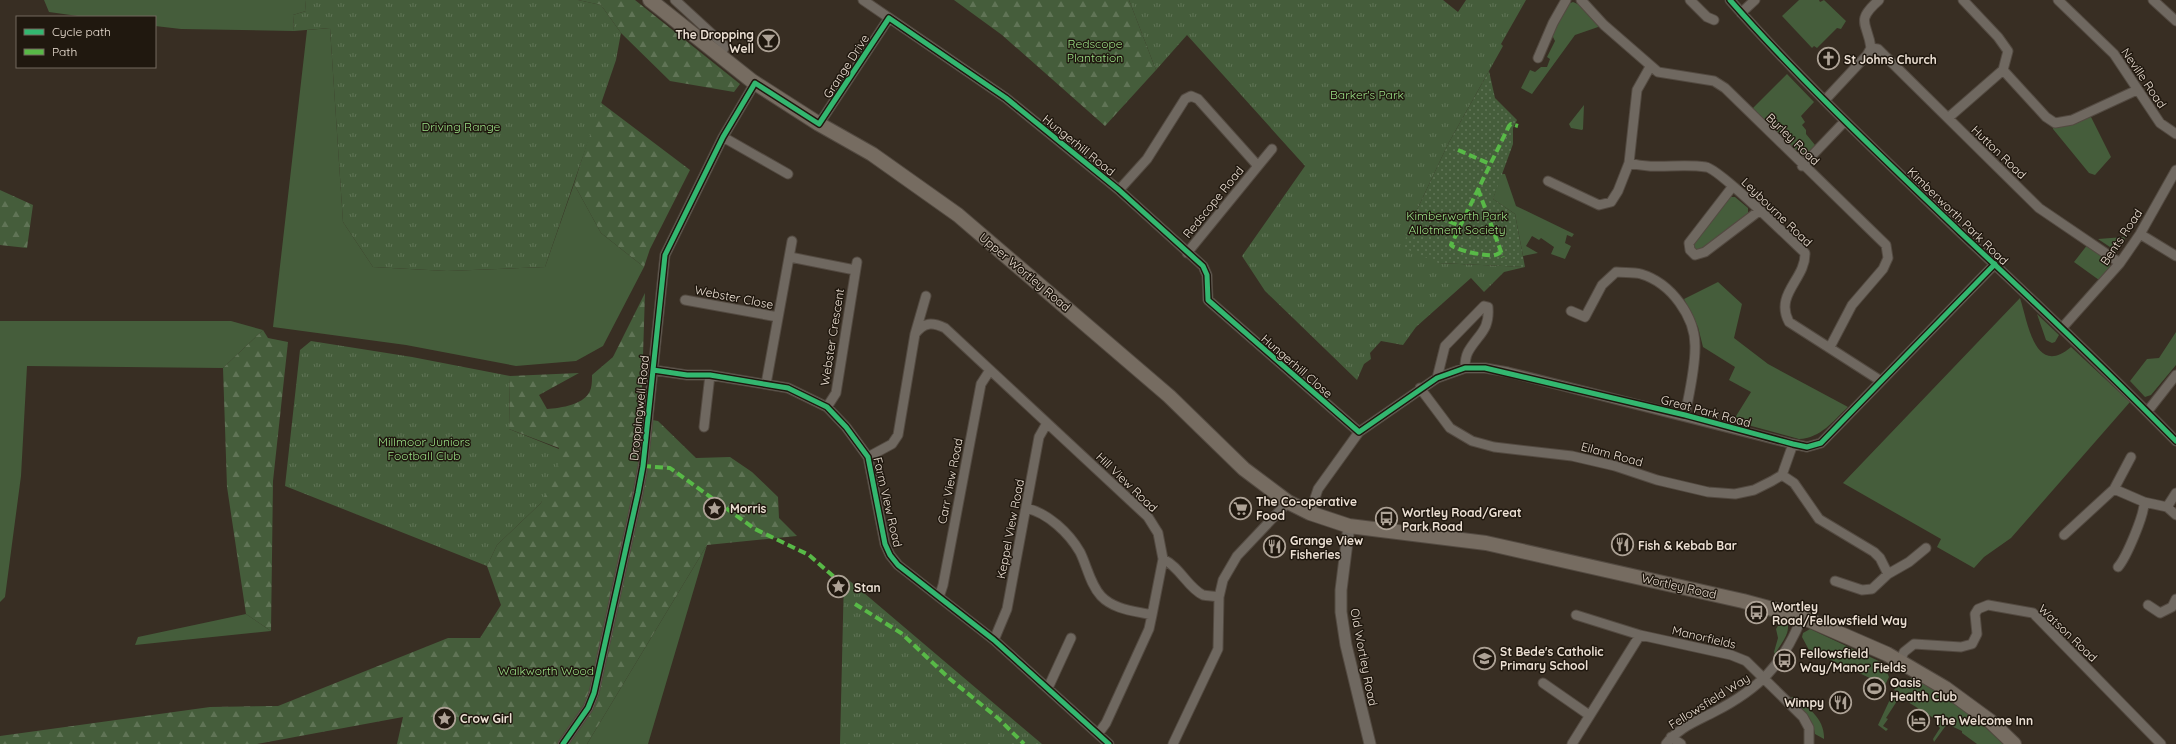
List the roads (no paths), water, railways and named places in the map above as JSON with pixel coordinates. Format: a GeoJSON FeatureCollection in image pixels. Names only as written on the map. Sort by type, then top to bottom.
{"type":"FeatureCollection","features":[{"type":"Feature","properties":{"kind":"main road","name":"Upper Wortley Road"},"geometry":{"type":"LineString","coordinates":[[650,0],[755,83],[819,124],[872,154],[958,215],[1169,396],[1244,469],[1288,502],[1310,514]]}},
{"type":"Feature","properties":{"kind":"main road","name":"Wortley Road"},"geometry":{"type":"LineString","coordinates":[[1310,514],[1349,526],[1486,543],[1743,601],[1802,617],[1860,641],[1900,661],[1970,705],[2014,744]]}},
{"type":"Feature","properties":{"kind":"street"},"geometry":{"type":"LineString","coordinates":[[675,0],[723,44],[724,48],[720,56]]}},
{"type":"Feature","properties":{"kind":"street","name":"Hungerhill Road"},"geometry":{"type":"LineString","coordinates":[[863,0],[1006,98],[1119,190],[1203,266],[1207,275],[1208,300],[1223,315]]}},
{"type":"Feature","properties":{"kind":"street"},"geometry":{"type":"LineString","coordinates":[[1538,58],[1553,23],[1566,0]]}},
{"type":"Feature","properties":{"kind":"street","name":"Byrley Road"},"geometry":{"type":"LineString","coordinates":[[1581,0],[1604,25],[1658,72],[1714,82],[1725,88],[1802,166],[1886,245],[1888,258],[1883,269],[1873,278],[1852,305],[1830,347]]}},
{"type":"Feature","properties":{"kind":"street"},"geometry":{"type":"LineString","coordinates":[[1690,0],[1707,17],[1714,20]]}},
{"type":"Feature","properties":{"kind":"street","name":"Kimberworth Park Road"},"geometry":{"type":"LineString","coordinates":[[1730,0],[1845,121],[2062,328],[2176,441]]}},
{"type":"Feature","properties":{"kind":"street"},"geometry":{"type":"LineString","coordinates":[[1741,13],[1755,0]]}},
{"type":"Feature","properties":{"kind":"street"},"geometry":{"type":"LineString","coordinates":[[1825,100],[1867,55],[1871,48],[1870,39],[1864,29],[1864,18],[1868,10],[1877,0]]}},
{"type":"Feature","properties":{"kind":"street"},"geometry":{"type":"LineString","coordinates":[[1948,118],[2003,70],[2008,51],[1998,37],[1963,0]]}},
{"type":"Feature","properties":{"kind":"street","name":"Neville Road"},"geometry":{"type":"LineString","coordinates":[[2058,0],[2114,54],[2160,123],[2176,134]]}},
{"type":"Feature","properties":{"kind":"street"},"geometry":{"type":"LineString","coordinates":[[2153,0],[2176,20]]}},
{"type":"Feature","properties":{"kind":"street","name":"Grange Drive"},"geometry":{"type":"LineString","coordinates":[[819,124],[889,18]]}},
{"type":"Feature","properties":{"kind":"street","name":"Hutton Road"},"geometry":{"type":"LineString","coordinates":[[1871,48],[1878,49],[2039,208],[2120,263]]}},
{"type":"Feature","properties":{"kind":"street"},"geometry":{"type":"LineString","coordinates":[[1548,181],[1599,204],[1611,202],[1618,191],[1629,163],[1637,90],[1650,66]]}},
{"type":"Feature","properties":{"kind":"street"},"geometry":{"type":"LineString","coordinates":[[2003,70],[2046,117],[2055,122],[2072,120],[2137,90]]}},
{"type":"Feature","properties":{"kind":"street","name":"Droppingwell Road"},"geometry":{"type":"LineString","coordinates":[[563,744],[588,708],[594,693],[643,466],[665,255],[722,137],[755,83]]}},
{"type":"Feature","properties":{"kind":"street","name":"Redscope Road"},"geometry":{"type":"LineString","coordinates":[[1119,190],[1147,159],[1185,99],[1191,96],[1198,99],[1258,166]]}},
{"type":"Feature","properties":{"kind":"street"},"geometry":{"type":"LineString","coordinates":[[1802,166],[1845,121]]}},
{"type":"Feature","properties":{"kind":"street"},"geometry":{"type":"LineString","coordinates":[[722,137],[788,174]]}},
{"type":"Feature","properties":{"kind":"street","name":"Redscope Road"},"geometry":{"type":"LineString","coordinates":[[1187,252],[1272,149]]}},
{"type":"Feature","properties":{"kind":"street","name":"Leybourne Road"},"geometry":{"type":"LineString","coordinates":[[1629,163],[1642,166],[1707,167],[1733,186],[1805,253],[1806,263],[1785,300],[1783,312],[1789,322],[1881,381]]}},
{"type":"Feature","properties":{"kind":"street","name":"Bents Road"},"geometry":{"type":"LineString","coordinates":[[2062,328],[2120,263],[2140,234],[2176,172]]}},
{"type":"Feature","properties":{"kind":"street"},"geometry":{"type":"LineString","coordinates":[[1733,186],[1689,243],[1690,250],[1695,255],[1704,252],[1759,211]]}},
{"type":"Feature","properties":{"kind":"street"},"geometry":{"type":"LineString","coordinates":[[2140,234],[2176,256]]}},
{"type":"Feature","properties":{"kind":"street"},"geometry":{"type":"LineString","coordinates":[[766,384],[792,241]]}},
{"type":"Feature","properties":{"kind":"street","name":"Webster Crescent"},"geometry":{"type":"LineString","coordinates":[[790,257],[856,266],[836,392],[827,407]]}},
{"type":"Feature","properties":{"kind":"street","name":"Great Park Road"},"geometry":{"type":"LineString","coordinates":[[1310,514],[1318,489],[1359,432],[1420,388],[1437,378],[1465,368],[1485,368],[1508,372],[1685,415],[1807,447],[1820,443],[1994,264]]}},
{"type":"Feature","properties":{"kind":"street"},"geometry":{"type":"LineString","coordinates":[[1571,311],[1585,318],[1602,285],[1616,272],[1641,274],[1664,287],[1678,298],[1694,333],[1696,349],[1685,415]]}},
{"type":"Feature","properties":{"kind":"street"},"geometry":{"type":"LineString","coordinates":[[868,457],[892,444],[898,435],[915,334],[926,296]]}},
{"type":"Feature","properties":{"kind":"street","name":"Webster Close"},"geometry":{"type":"LineString","coordinates":[[685,300],[778,317]]}},
{"type":"Feature","properties":{"kind":"street"},"geometry":{"type":"LineString","coordinates":[[1437,378],[1445,346],[1484,306],[1488,308],[1489,320],[1484,331],[1467,353],[1465,368]]}},
{"type":"Feature","properties":{"kind":"street","name":"Hungerhill Close"},"geometry":{"type":"LineString","coordinates":[[1223,315],[1359,432]]}},
{"type":"Feature","properties":{"kind":"street","name":"Hill View Road"},"geometry":{"type":"LineString","coordinates":[[915,334],[921,326],[926,324],[936,324],[945,328],[1148,517],[1158,533],[1163,559],[1152,615],[1146,635],[1106,723],[1098,734]]}},
{"type":"Feature","properties":{"kind":"street","name":"Farm View Road"},"geometry":{"type":"LineString","coordinates":[[653,370],[687,375],[710,375],[788,388],[827,407],[846,427],[868,457],[886,544],[890,555],[898,565],[994,640],[1109,744]]}},
{"type":"Feature","properties":{"kind":"street","name":"Carr View Road"},"geometry":{"type":"LineString","coordinates":[[939,597],[943,585],[981,384],[990,370]]}},
{"type":"Feature","properties":{"kind":"street"},"geometry":{"type":"LineString","coordinates":[[704,427],[710,375]]}},
{"type":"Feature","properties":{"kind":"street"},"geometry":{"type":"LineString","coordinates":[[2147,412],[2176,375]]}},
{"type":"Feature","properties":{"kind":"street","name":"Eilam Road"},"geometry":{"type":"LineString","coordinates":[[1420,388],[1450,428],[1472,441],[1494,447],[1572,456],[1616,466],[1657,480],[1708,492],[1735,494],[1754,490],[1782,475]]}},
{"type":"Feature","properties":{"kind":"street","name":"Keppel View Road"},"geometry":{"type":"LineString","coordinates":[[994,640],[1007,609],[1038,437],[1047,422]]}},
{"type":"Feature","properties":{"kind":"street"},"geometry":{"type":"LineString","coordinates":[[1793,444],[1782,475],[1794,483],[1819,519],[1874,552],[1880,558],[1888,574]]}},
{"type":"Feature","properties":{"kind":"street"},"geometry":{"type":"LineString","coordinates":[[2064,535],[2114,489],[2131,457]]}},
{"type":"Feature","properties":{"kind":"street"},"geometry":{"type":"LineString","coordinates":[[2114,489],[2144,502],[2166,507],[2176,515]]}},
{"type":"Feature","properties":{"kind":"street"},"geometry":{"type":"LineString","coordinates":[[2166,507],[2176,493]]}},
{"type":"Feature","properties":{"kind":"street"},"geometry":{"type":"LineString","coordinates":[[1173,744],[1218,649],[1219,597],[1223,580],[1237,556],[1288,502]]}},
{"type":"Feature","properties":{"kind":"street"},"geometry":{"type":"LineString","coordinates":[[2118,567],[2124,560],[2127,549],[2142,520],[2145,508],[2144,502]]}},
{"type":"Feature","properties":{"kind":"street"},"geometry":{"type":"LineString","coordinates":[[1026,508],[1038,511],[1050,519],[1072,541],[1080,553],[1085,567],[1101,596],[1111,604],[1152,615]]}},
{"type":"Feature","properties":{"kind":"street","name":"Old Wortley Road"},"geometry":{"type":"LineString","coordinates":[[1349,526],[1340,596],[1341,612],[1346,645],[1370,744]]}},
{"type":"Feature","properties":{"kind":"street"},"geometry":{"type":"LineString","coordinates":[[1835,581],[1855,589],[1867,590],[1876,587],[1888,574],[1909,562],[1926,548]]}},
{"type":"Feature","properties":{"kind":"street"},"geometry":{"type":"LineString","coordinates":[[1163,559],[1176,567],[1196,590],[1204,595],[1219,597]]}},
{"type":"Feature","properties":{"kind":"street"},"geometry":{"type":"LineString","coordinates":[[2148,605],[2159,617],[2172,607],[2176,599]]}},
{"type":"Feature","properties":{"kind":"street","name":"Watson Road"},"geometry":{"type":"LineString","coordinates":[[1900,661],[1904,652],[1914,644],[1961,647],[1972,644],[1977,634],[1975,614],[1982,606],[1988,605],[2030,612],[2161,744]]}},
{"type":"Feature","properties":{"kind":"street","name":"Manorfields"},"geometry":{"type":"LineString","coordinates":[[1576,615],[1640,636],[1739,658],[1746,661],[1807,722],[1810,734],[1809,744]]}},
{"type":"Feature","properties":{"kind":"street","name":"Fellowsfield Way"},"geometry":{"type":"LineString","coordinates":[[1669,741],[1690,724],[1742,696],[1764,680],[1782,658],[1802,617]]}},
{"type":"Feature","properties":{"kind":"street"},"geometry":{"type":"LineString","coordinates":[[1572,744],[1640,636]]}},
{"type":"Feature","properties":{"kind":"street"},"geometry":{"type":"LineString","coordinates":[[1048,688],[1071,638]]}},
{"type":"Feature","properties":{"kind":"street"},"geometry":{"type":"LineString","coordinates":[[1543,683],[1590,715]]}},
{"type":"Feature","properties":{"kind":"street"},"geometry":{"type":"LineString","coordinates":[[1669,741],[1681,744]]}},
{"type":"Feature","properties":{"kind":"place","name":"The Dropping Well"},"geometry":{"type":"Point","coordinates":[769,41]}},
{"type":"Feature","properties":{"kind":"place","name":"St Johns Church"},"geometry":{"type":"Point","coordinates":[1829,59]}},
{"type":"Feature","properties":{"kind":"place","name":"Morris"},"geometry":{"type":"Point","coordinates":[715,508]}},
{"type":"Feature","properties":{"kind":"place","name":"The Co-operative Food"},"geometry":{"type":"Point","coordinates":[1241,508]}},
{"type":"Feature","properties":{"kind":"place","name":"Wortley Road/Great Park Road"},"geometry":{"type":"Point","coordinates":[1386,519]}},
{"type":"Feature","properties":{"kind":"place","name":"Fish & Kebab Bar"},"geometry":{"type":"Point","coordinates":[1622,545]}},
{"type":"Feature","properties":{"kind":"place","name":"Grange View Fisheries"},"geometry":{"type":"Point","coordinates":[1275,547]}},
{"type":"Feature","properties":{"kind":"place","name":"Stan"},"geometry":{"type":"Point","coordinates":[838,587]}},
{"type":"Feature","properties":{"kind":"place","name":"Wortley Road/Fellowsfield Way"},"geometry":{"type":"Point","coordinates":[1756,613]}},
{"type":"Feature","properties":{"kind":"place","name":"St Bede's Catholic Primary School"},"geometry":{"type":"Point","coordinates":[1484,658]}},
{"type":"Feature","properties":{"kind":"place","name":"Fellowsfield Way/Manor Fields"},"geometry":{"type":"Point","coordinates":[1785,660]}},
{"type":"Feature","properties":{"kind":"place","name":"Oasis Health Club"},"geometry":{"type":"Point","coordinates":[1874,689]}},
{"type":"Feature","properties":{"kind":"place","name":"Wimpy"},"geometry":{"type":"Point","coordinates":[1840,702]}},
{"type":"Feature","properties":{"kind":"place","name":"Crow Girl"},"geometry":{"type":"Point","coordinates":[444,718]}},
{"type":"Feature","properties":{"kind":"place","name":"The Welcome Inn"},"geometry":{"type":"Point","coordinates":[1919,720]}},
{"type":"Feature","properties":{"kind":"park label","name":"Redscope Plantation"},"geometry":{"type":"Point","coordinates":[1095,50]}},
{"type":"Feature","properties":{"kind":"park label","name":"Barker's Park"},"geometry":{"type":"Point","coordinates":[1367,94]}},
{"type":"Feature","properties":{"kind":"park label","name":"Driving Range"},"geometry":{"type":"Point","coordinates":[461,126]}},
{"type":"Feature","properties":{"kind":"park label","name":"Kimberworth Park Allotment Society"},"geometry":{"type":"Point","coordinates":[1457,222]}},
{"type":"Feature","properties":{"kind":"park label","name":"Millmoor Juniors Football Club"},"geometry":{"type":"Point","coordinates":[424,448]}},
{"type":"Feature","properties":{"kind":"park label","name":"Walkworth Wood"},"geometry":{"type":"Point","coordinates":[546,670]}}]}
